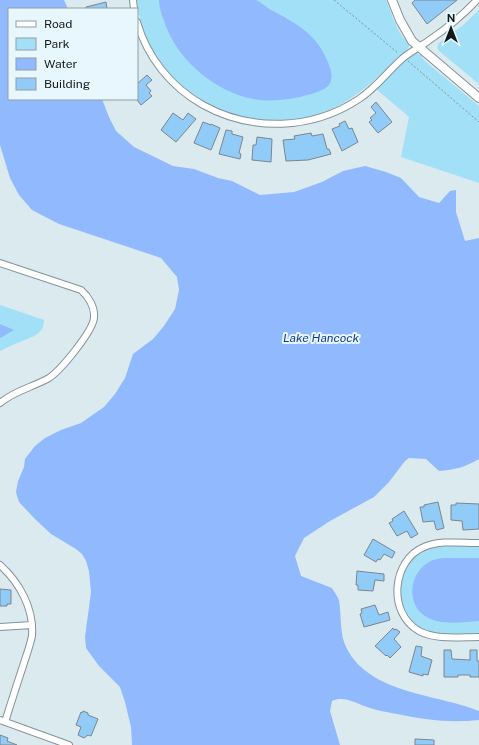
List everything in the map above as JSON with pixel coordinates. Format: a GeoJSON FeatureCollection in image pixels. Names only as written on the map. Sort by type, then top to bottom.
{"type":"FeatureCollection","features":[{"type":"Feature","properties":{"kind":"street"},"geometry":{"type":"LineString","coordinates":[[392,0],[406,33],[419,48],[479,98]]}},
{"type":"Feature","properties":{"kind":"street"},"geometry":{"type":"LineString","coordinates":[[138,26],[141,36],[158,65],[170,80],[183,92],[214,111],[236,119],[260,124],[276,124],[307,121],[322,117],[350,105],[372,89],[404,57],[419,48],[455,21],[477,0]]}},
{"type":"Feature","properties":{"kind":"street"},"geometry":{"type":"LineString","coordinates":[[0,263],[81,290],[88,296],[94,316],[91,327],[64,364],[50,377],[7,397],[0,403]]}},
{"type":"Feature","properties":{"kind":"street"},"geometry":{"type":"LineString","coordinates":[[479,543],[432,544],[417,551],[408,560],[401,571],[398,591],[399,603],[402,612],[409,623],[418,630],[440,637],[479,637]]}},
{"type":"Feature","properties":{"kind":"street"},"geometry":{"type":"LineString","coordinates":[[0,565],[22,592],[30,611],[32,625],[32,637],[28,651],[2,721],[69,745]]}},
{"type":"Feature","properties":{"kind":"street"},"geometry":{"type":"LineString","coordinates":[[0,628],[32,625]]}},
{"type":"Feature","properties":{"kind":"green space"},"geometry":{"type":"Polygon","coordinates":[[[137,0],[386,0],[397,28],[402,36],[408,41],[409,46],[408,49],[361,91],[340,105],[327,111],[300,119],[273,121],[245,117],[219,109],[195,96],[174,78],[157,57],[144,32],[139,16],[137,0]]]}},
{"type":"Feature","properties":{"kind":"green space"},"geometry":{"type":"Polygon","coordinates":[[[479,10],[479,84],[439,51],[437,47],[439,43],[462,26],[479,10]]]}},
{"type":"Feature","properties":{"kind":"green space"},"geometry":{"type":"Polygon","coordinates":[[[416,53],[421,55],[426,62],[479,106],[479,183],[401,157],[409,117],[376,89],[405,59],[416,53]]]}},
{"type":"Feature","properties":{"kind":"green space"},"geometry":{"type":"Polygon","coordinates":[[[0,305],[44,320],[42,329],[36,335],[0,351],[0,305]]]}},
{"type":"Feature","properties":{"kind":"green space"},"geometry":{"type":"Polygon","coordinates":[[[445,546],[479,546],[479,633],[444,634],[424,630],[415,624],[408,616],[403,606],[400,586],[402,575],[407,566],[417,554],[424,550],[445,546]]]}},
{"type":"Feature","properties":{"kind":"water","name":"Lake Hancock"},"geometry":{"type":"Polygon","coordinates":[[[0,0],[64,0],[68,8],[8,8],[8,100],[102,100],[116,131],[134,147],[173,166],[194,169],[218,178],[232,181],[260,195],[294,192],[322,182],[343,171],[365,166],[401,178],[419,197],[439,203],[450,191],[456,190],[456,212],[465,241],[479,238],[479,459],[460,468],[439,471],[426,459],[409,458],[374,497],[330,521],[304,538],[295,556],[301,576],[332,588],[337,596],[340,607],[344,643],[358,664],[372,675],[388,684],[479,711],[479,720],[448,721],[418,718],[377,710],[351,701],[337,699],[332,701],[330,711],[340,745],[132,745],[131,727],[120,687],[99,666],[86,648],[85,637],[91,592],[89,571],[86,561],[82,554],[76,549],[51,534],[35,519],[19,502],[16,492],[25,459],[35,446],[45,438],[61,430],[81,423],[104,407],[115,394],[125,378],[133,354],[153,339],[175,309],[179,290],[177,277],[161,258],[59,224],[32,210],[19,195],[10,178],[0,145],[0,0]]]}},
{"type":"Feature","properties":{"kind":"water"},"geometry":{"type":"Polygon","coordinates":[[[159,0],[256,0],[295,23],[309,34],[321,48],[327,59],[330,66],[331,81],[329,85],[318,92],[295,98],[279,100],[253,99],[226,90],[202,74],[181,53],[167,29],[159,0]]]}},
{"type":"Feature","properties":{"kind":"water"},"geometry":{"type":"Polygon","coordinates":[[[0,324],[14,330],[0,338],[0,324]]]}},
{"type":"Feature","properties":{"kind":"water"},"geometry":{"type":"Polygon","coordinates":[[[446,558],[479,558],[479,621],[451,623],[437,621],[425,616],[419,611],[415,604],[412,589],[417,573],[422,567],[431,561],[446,558]]]}},
{"type":"Feature","properties":{"kind":"building"},"geometry":{"type":"Polygon","coordinates":[[[415,0],[457,0],[427,24],[412,3],[415,0]]]}},
{"type":"Feature","properties":{"kind":"building"},"geometry":{"type":"Polygon","coordinates":[[[106,2],[107,8],[86,8],[106,2]]]}},
{"type":"Feature","properties":{"kind":"building"},"geometry":{"type":"Polygon","coordinates":[[[147,75],[152,80],[146,85],[151,91],[149,93],[152,96],[141,105],[137,100],[138,83],[147,75]]]}},
{"type":"Feature","properties":{"kind":"building"},"geometry":{"type":"Polygon","coordinates":[[[376,102],[392,122],[378,133],[369,122],[372,120],[370,118],[376,113],[371,107],[376,102]]]}},
{"type":"Feature","properties":{"kind":"building"},"geometry":{"type":"Polygon","coordinates":[[[173,113],[183,120],[188,113],[196,119],[176,142],[161,130],[173,113]]]}},
{"type":"Feature","properties":{"kind":"building"},"geometry":{"type":"Polygon","coordinates":[[[345,121],[349,129],[352,128],[358,142],[342,151],[332,129],[340,126],[339,124],[345,121]]]}},
{"type":"Feature","properties":{"kind":"building"},"geometry":{"type":"Polygon","coordinates":[[[203,122],[220,128],[211,150],[194,143],[203,122]]]}},
{"type":"Feature","properties":{"kind":"building"},"geometry":{"type":"Polygon","coordinates":[[[226,130],[232,131],[232,134],[243,137],[239,153],[241,154],[240,159],[219,154],[226,130]]]}},
{"type":"Feature","properties":{"kind":"building"},"geometry":{"type":"Polygon","coordinates":[[[311,133],[312,136],[323,134],[327,149],[329,149],[331,154],[308,160],[286,161],[283,140],[295,139],[294,136],[311,133]]]}},
{"type":"Feature","properties":{"kind":"building"},"geometry":{"type":"Polygon","coordinates":[[[257,137],[272,139],[271,162],[252,160],[253,145],[256,145],[257,137]]]}},
{"type":"Feature","properties":{"kind":"building"},"geometry":{"type":"Polygon","coordinates":[[[438,502],[444,528],[437,530],[434,521],[423,522],[420,507],[438,502]]]}},
{"type":"Feature","properties":{"kind":"building"},"geometry":{"type":"Polygon","coordinates":[[[456,503],[479,504],[479,529],[463,530],[462,521],[451,520],[451,505],[456,505],[456,503]]]}},
{"type":"Feature","properties":{"kind":"building"},"geometry":{"type":"Polygon","coordinates":[[[404,511],[418,534],[411,538],[407,531],[397,536],[389,523],[393,521],[392,519],[404,511]]]}},
{"type":"Feature","properties":{"kind":"building"},"geometry":{"type":"Polygon","coordinates":[[[373,539],[395,552],[392,558],[384,554],[380,560],[378,559],[376,562],[364,555],[373,539]]]}},
{"type":"Feature","properties":{"kind":"building"},"geometry":{"type":"Polygon","coordinates":[[[357,571],[384,574],[384,581],[375,580],[373,591],[358,590],[358,585],[356,585],[357,571]]]}},
{"type":"Feature","properties":{"kind":"building"},"geometry":{"type":"Polygon","coordinates":[[[0,589],[11,590],[11,604],[7,604],[7,606],[0,606],[0,589]]]}},
{"type":"Feature","properties":{"kind":"building"},"geometry":{"type":"Polygon","coordinates":[[[375,605],[379,615],[388,612],[390,620],[364,627],[360,614],[362,613],[361,609],[375,605]]]}},
{"type":"Feature","properties":{"kind":"building"},"geometry":{"type":"Polygon","coordinates":[[[393,628],[394,630],[396,629],[400,632],[394,639],[401,647],[390,658],[375,646],[393,628]]]}},
{"type":"Feature","properties":{"kind":"building"},"geometry":{"type":"Polygon","coordinates":[[[416,646],[422,647],[421,656],[432,660],[428,675],[423,674],[423,676],[409,672],[416,646]]]}},
{"type":"Feature","properties":{"kind":"building"},"geometry":{"type":"Polygon","coordinates":[[[444,650],[451,650],[452,659],[470,660],[470,650],[477,650],[479,677],[458,675],[458,677],[444,677],[444,650]]]}},
{"type":"Feature","properties":{"kind":"building"},"geometry":{"type":"Polygon","coordinates":[[[83,711],[98,719],[91,736],[88,735],[84,738],[78,735],[81,727],[76,725],[81,712],[82,713],[83,711]]]}},
{"type":"Feature","properties":{"kind":"building"},"geometry":{"type":"Polygon","coordinates":[[[0,735],[8,738],[7,741],[17,745],[0,745],[0,735]]]}},
{"type":"Feature","properties":{"kind":"building"},"geometry":{"type":"Polygon","coordinates":[[[415,739],[434,740],[434,745],[415,745],[415,739]]]}}]}
